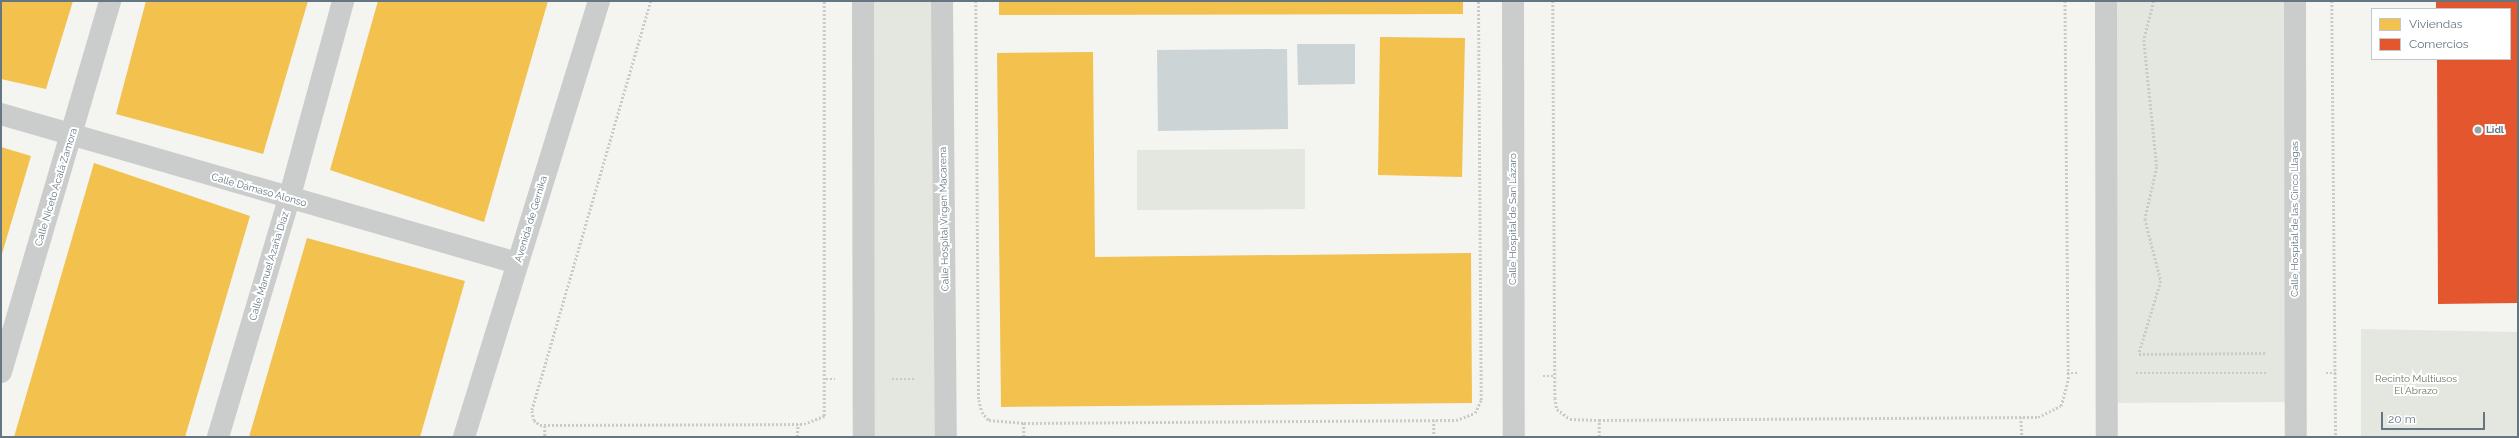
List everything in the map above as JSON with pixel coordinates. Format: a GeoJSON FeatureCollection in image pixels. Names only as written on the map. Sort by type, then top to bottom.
{"type":"FeatureCollection","features":[{"type":"Feature","properties":{"kind":"street","name":"Calle Niceto Acalá Zamora"},"geometry":{"type":"LineString","coordinates":[[1,372],[72,135],[110,1]]}},
{"type":"Feature","properties":{"kind":"street","name":"Calle Manuel Azaña Díaz"},"geometry":{"type":"LineString","coordinates":[[218,437],[289,199],[343,1]]}},
{"type":"Feature","properties":{"kind":"street","name":"Avenida de Gernika"},"geometry":{"type":"LineString","coordinates":[[464,437],[599,1]]}},
{"type":"Feature","properties":{"kind":"street"},"geometry":{"type":"LineString","coordinates":[[863,1],[864,437]]}},
{"type":"Feature","properties":{"kind":"street","name":"Calle Hospital Virgen Macarena"},"geometry":{"type":"LineString","coordinates":[[942,1],[946,437]]}},
{"type":"Feature","properties":{"kind":"street","name":"Calle Hospital de San Lázaro"},"geometry":{"type":"LineString","coordinates":[[1513,1],[1514,437]]}},
{"type":"Feature","properties":{"kind":"street"},"geometry":{"type":"LineString","coordinates":[[2106,1],[2107,437]]}},
{"type":"Feature","properties":{"kind":"street","name":"Calle Hospital de las Cinco Llagas"},"geometry":{"type":"LineString","coordinates":[[2295,1],[2296,437]]}},
{"type":"Feature","properties":{"kind":"street","name":"Calle Dámaso Alonso"},"geometry":{"type":"LineString","coordinates":[[1,114],[289,199],[518,263]]}},
{"type":"Feature","properties":{"kind":"path"},"geometry":{"type":"LineString","coordinates":[[651,1],[532,411],[534,420],[545,426],[798,424],[824,416],[826,379],[824,1]]}},
{"type":"Feature","properties":{"kind":"path"},"geometry":{"type":"LineString","coordinates":[[976,1],[979,378],[982,412],[989,420],[1024,422],[1434,420],[1468,418],[1475,413],[1481,400],[1478,1]]}},
{"type":"Feature","properties":{"kind":"path"},"geometry":{"type":"LineString","coordinates":[[1553,1],[1555,398],[1558,409],[1570,419],[1599,420],[2022,417],[2050,414],[2061,406],[2067,373],[2065,1]]}},
{"type":"Feature","properties":{"kind":"path"},"geometry":{"type":"LineString","coordinates":[[2154,1],[2144,40],[2157,167],[2144,219],[2161,281],[2139,354],[2274,353]]}},
{"type":"Feature","properties":{"kind":"path"},"geometry":{"type":"LineString","coordinates":[[2332,1],[2336,437]]}},
{"type":"Feature","properties":{"kind":"path"},"geometry":{"type":"LineString","coordinates":[[2067,373],[2336,373]]}},
{"type":"Feature","properties":{"kind":"path"},"geometry":{"type":"LineString","coordinates":[[826,379],[979,378]]}},
{"type":"Feature","properties":{"kind":"path"},"geometry":{"type":"LineString","coordinates":[[2022,417],[2022,437]]}},
{"type":"Feature","properties":{"kind":"path"},"geometry":{"type":"LineString","coordinates":[[1434,420],[1434,437]]}},
{"type":"Feature","properties":{"kind":"path"},"geometry":{"type":"LineString","coordinates":[[1599,420],[1599,437]]}},
{"type":"Feature","properties":{"kind":"path"},"geometry":{"type":"LineString","coordinates":[[1024,422],[1024,437]]}},
{"type":"Feature","properties":{"kind":"path"},"geometry":{"type":"LineString","coordinates":[[797,437],[798,424]]}},
{"type":"Feature","properties":{"kind":"path"},"geometry":{"type":"LineString","coordinates":[[545,426],[545,437]]}},
{"type":"Feature","properties":{"kind":"green space"},"geometry":{"type":"Polygon","coordinates":[[[863,1],[942,1],[946,437],[864,437],[863,1]]]}},
{"type":"Feature","properties":{"kind":"green space"},"geometry":{"type":"Polygon","coordinates":[[[2106,1],[2295,1],[2296,402],[2107,403],[2106,1]]]}},
{"type":"Feature","properties":{"kind":"green space"},"geometry":{"type":"Polygon","coordinates":[[[1305,149],[1305,209],[1137,210],[1137,150],[1305,149]]]}},
{"type":"Feature","properties":{"kind":"green space","name":"Recinto Multiusos El Abrazo"},"geometry":{"type":"Polygon","coordinates":[[[2361,329],[2518,332],[2518,437],[2361,437],[2361,329]]]}},
{"type":"Feature","properties":{"kind":"shaded area"},"geometry":{"type":"Polygon","coordinates":[[[1297,44],[1355,44],[1355,84],[1298,85],[1297,44]]]}},
{"type":"Feature","properties":{"kind":"shaded area"},"geometry":{"type":"Polygon","coordinates":[[[1287,49],[1288,129],[1158,131],[1157,50],[1287,49]]]}},
{"type":"Feature","properties":{"kind":"building: Viviendas"},"geometry":{"type":"Polygon","coordinates":[[[1,1],[73,1],[46,89],[1,79],[1,1]]]}},
{"type":"Feature","properties":{"kind":"building: Viviendas"},"geometry":{"type":"Polygon","coordinates":[[[146,1],[308,1],[263,154],[116,114],[146,1]]]}},
{"type":"Feature","properties":{"kind":"building: Viviendas"},"geometry":{"type":"Polygon","coordinates":[[[378,1],[548,1],[484,222],[330,170],[378,1]]]}},
{"type":"Feature","properties":{"kind":"building: Viviendas"},"geometry":{"type":"Polygon","coordinates":[[[999,1],[1463,1],[1463,14],[999,15],[999,1]]]}},
{"type":"Feature","properties":{"kind":"building: Viviendas"},"geometry":{"type":"Polygon","coordinates":[[[1380,37],[1465,38],[1462,177],[1378,175],[1380,37]]]}},
{"type":"Feature","properties":{"kind":"building: Viviendas"},"geometry":{"type":"Polygon","coordinates":[[[1093,52],[1095,257],[1471,253],[1472,403],[1001,407],[997,53],[1093,52]]]}},
{"type":"Feature","properties":{"kind":"building: Viviendas"},"geometry":{"type":"Polygon","coordinates":[[[1,147],[31,156],[1,257],[1,147]]]}},
{"type":"Feature","properties":{"kind":"building: Viviendas"},"geometry":{"type":"Polygon","coordinates":[[[94,163],[250,216],[185,437],[14,437],[94,163]]]}},
{"type":"Feature","properties":{"kind":"building: Viviendas"},"geometry":{"type":"Polygon","coordinates":[[[307,238],[465,281],[420,437],[249,437],[307,238]]]}},
{"type":"Feature","properties":{"kind":"building: Comercios","name":"Lidl"},"geometry":{"type":"Polygon","coordinates":[[[2436,1],[2518,1],[2518,303],[2438,304],[2437,60],[2511,60],[2511,8],[2436,8],[2436,1]]]}},
{"type":"Feature","properties":{"kind":"place","name":"Lidl"},"geometry":{"type":"Point","coordinates":[2478,130]}}]}
